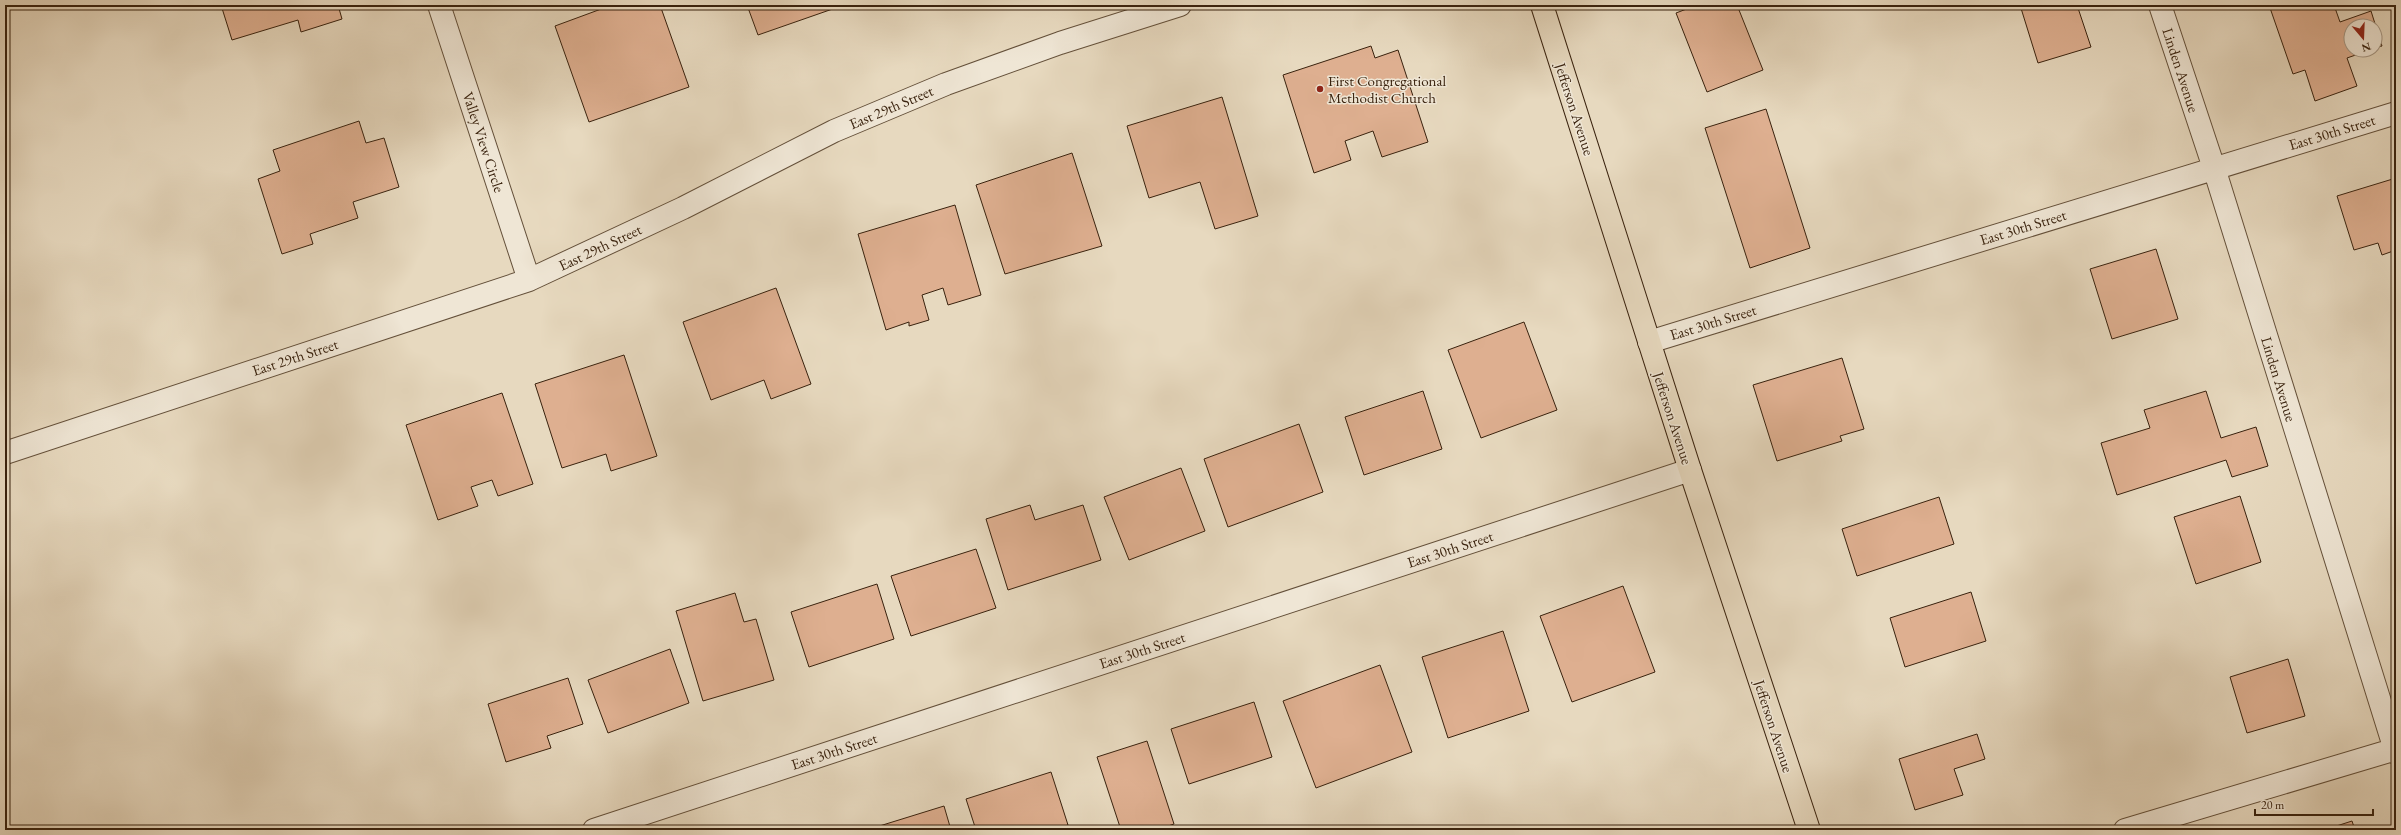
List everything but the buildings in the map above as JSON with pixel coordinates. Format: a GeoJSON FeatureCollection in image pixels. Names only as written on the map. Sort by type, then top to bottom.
{"type":"FeatureCollection","features":[{"type":"Feature","properties":{"kind":"main road","name":"Jefferson Avenue"},"geometry":{"type":"LineString","coordinates":[[1542,5],[1690,470],[1809,830]]}},
{"type":"Feature","properties":{"kind":"street","name":"Valley View Circle"},"geometry":{"type":"LineString","coordinates":[[438,5],[529,280]]}},
{"type":"Feature","properties":{"kind":"street","name":"East 29th Street"},"geometry":{"type":"LineString","coordinates":[[5,453],[529,280],[683,208],[841,128],[953,81],[1060,43],[1180,5]]}},
{"type":"Feature","properties":{"kind":"street","name":"Linden Avenue"},"geometry":{"type":"LineString","coordinates":[[2160,5],[2214,168],[2396,751]]}},
{"type":"Feature","properties":{"kind":"street","name":"East 30th Street"},"geometry":{"type":"LineString","coordinates":[[1649,342],[2396,112]]}},
{"type":"Feature","properties":{"kind":"street","name":"East 30th Street"},"geometry":{"type":"LineString","coordinates":[[594,830],[1690,470]]}},
{"type":"Feature","properties":{"kind":"street"},"geometry":{"type":"LineString","coordinates":[[2125,830],[2396,751]]}},
{"type":"Feature","properties":{"kind":"place","name":"First Congregational Methodist Church"},"geometry":{"type":"Point","coordinates":[1320,89]}}]}
